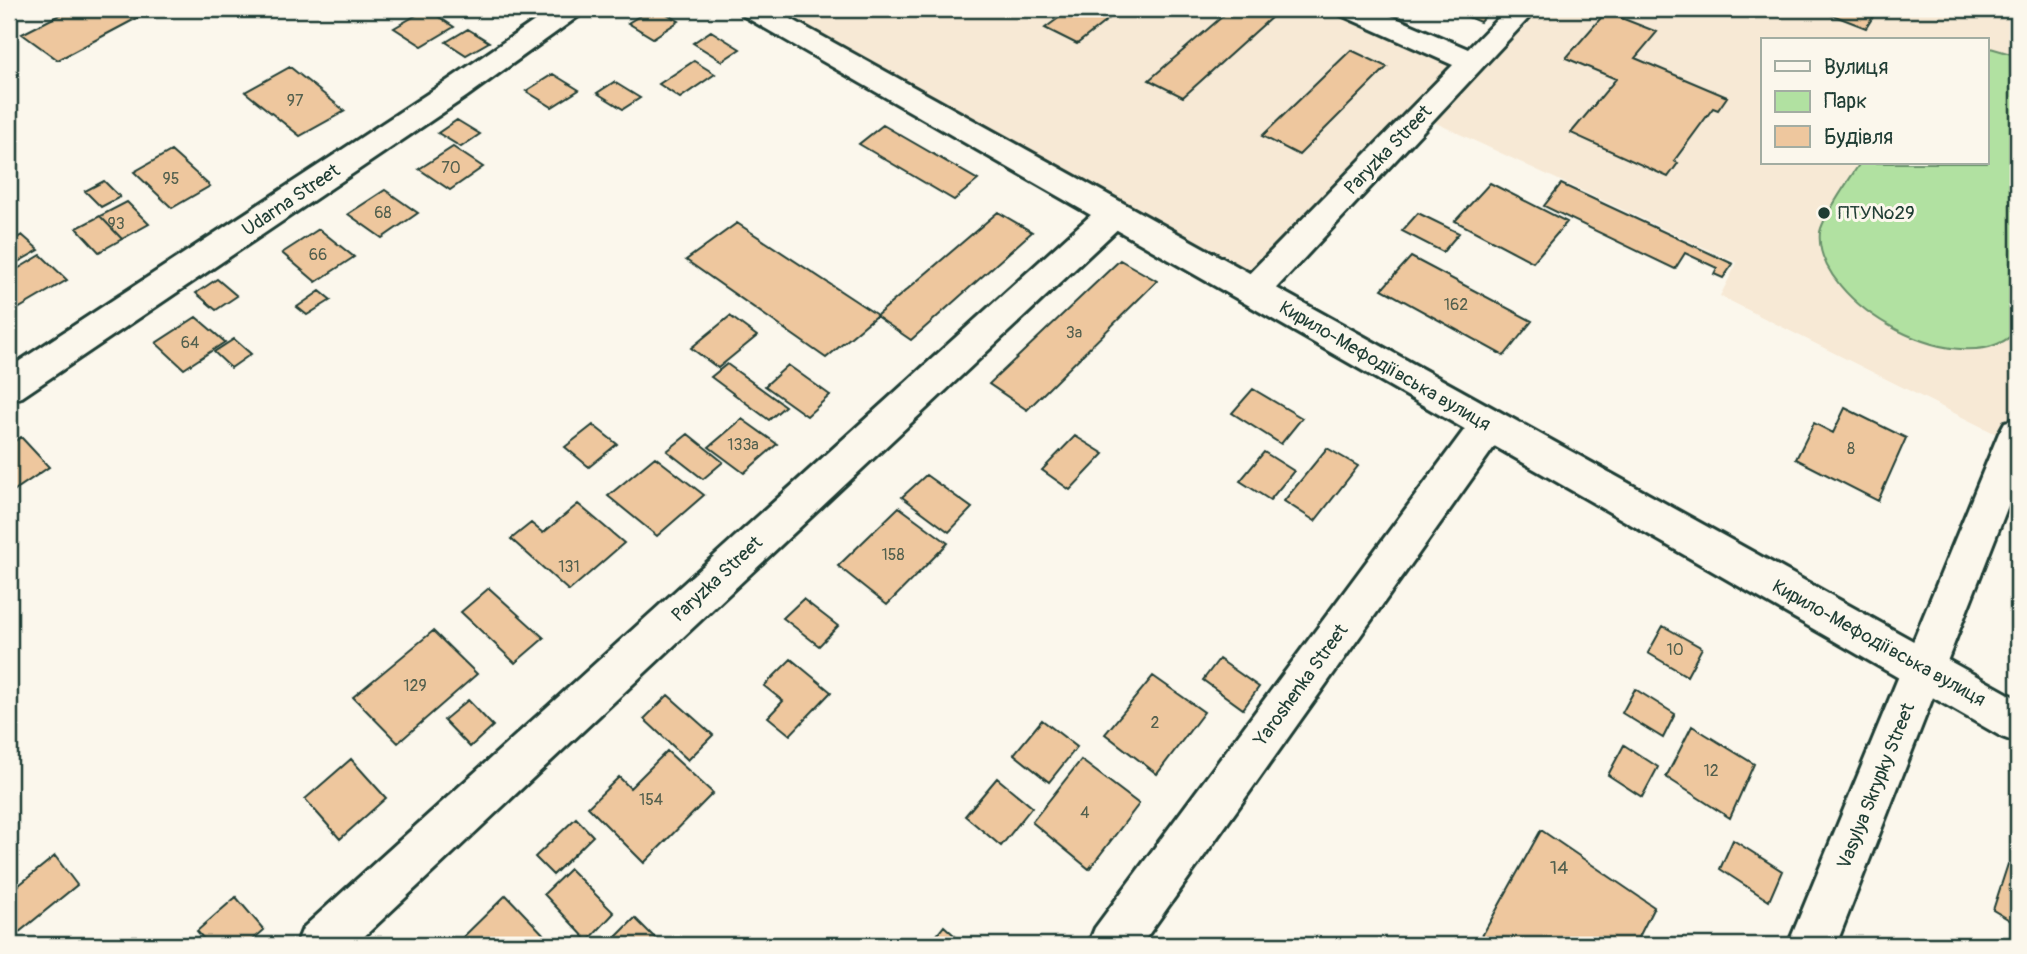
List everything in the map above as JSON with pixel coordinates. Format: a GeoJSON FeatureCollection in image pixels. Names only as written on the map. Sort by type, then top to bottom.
{"type":"FeatureCollection","features":[{"type":"Feature","properties":{"kind":"street","name":"Udarna Street"},"geometry":{"type":"LineString","coordinates":[[9,387],[455,90],[570,9]]}},
{"type":"Feature","properties":{"kind":"street","name":"Кирило-Мефодіївська вулиця"},"geometry":{"type":"LineString","coordinates":[[752,9],[2018,722]]}},
{"type":"Feature","properties":{"kind":"street"},"geometry":{"type":"LineString","coordinates":[[1351,9],[1472,62]]}},
{"type":"Feature","properties":{"kind":"street","name":"Paryzka Street"},"geometry":{"type":"LineString","coordinates":[[1253,291],[1523,9]]}},
{"type":"Feature","properties":{"kind":"street","name":"Paryzka Street"},"geometry":{"type":"LineString","coordinates":[[320,945],[1114,214]]}},
{"type":"Feature","properties":{"kind":"street","name":"Yaroshenka Street"},"geometry":{"type":"LineString","coordinates":[[1112,945],[1489,425]]}},
{"type":"Feature","properties":{"kind":"street","name":"Vasylya Skrypky Street"},"geometry":{"type":"LineString","coordinates":[[1812,945],[2018,433]]}},
{"type":"Feature","properties":{"kind":"shaded area"},"geometry":{"type":"Polygon","coordinates":[[[752,9],[1351,9],[1472,62],[1523,9],[2018,9],[2018,433],[2014,443],[1720,296],[1737,263],[1421,116],[1253,291],[752,9]]]}},
{"type":"Feature","properties":{"kind":"green space"},"geometry":{"type":"Polygon","coordinates":[[[1988,47],[2018,56],[2018,329],[1995,345],[1965,349],[1931,344],[1897,330],[1866,310],[1841,286],[1824,259],[1820,232],[1831,208],[1859,164],[1988,164],[1988,47]]]}},
{"type":"Feature","properties":{"kind":"building"},"geometry":{"type":"Polygon","coordinates":[[[71,9],[154,9],[58,60],[22,34],[71,9]]]}},
{"type":"Feature","properties":{"kind":"building"},"geometry":{"type":"Polygon","coordinates":[[[427,9],[454,27],[422,46],[394,28],[427,9]]]}},
{"type":"Feature","properties":{"kind":"building"},"geometry":{"type":"Polygon","coordinates":[[[651,9],[658,9],[679,21],[653,38],[628,23],[651,9]]]}},
{"type":"Feature","properties":{"kind":"building"},"geometry":{"type":"Polygon","coordinates":[[[1071,9],[1121,9],[1077,44],[1045,28],[1071,9]]]}},
{"type":"Feature","properties":{"kind":"building"},"geometry":{"type":"Polygon","coordinates":[[[1231,9],[1259,9],[1274,15],[1183,97],[1149,80],[1231,9]]]}},
{"type":"Feature","properties":{"kind":"building"},"geometry":{"type":"Polygon","coordinates":[[[1483,9],[1489,12],[1480,22],[1454,11],[1483,9]]]}},
{"type":"Feature","properties":{"kind":"building"},"geometry":{"type":"Polygon","coordinates":[[[1817,9],[1878,9],[1866,28],[1817,9]]]}},
{"type":"Feature","properties":{"kind":"building"},"geometry":{"type":"Polygon","coordinates":[[[1606,12],[1657,32],[1635,58],[1727,97],[1718,110],[1713,108],[1674,161],[1678,163],[1668,177],[1571,133],[1616,79],[1566,58],[1606,12]]]}},
{"type":"Feature","properties":{"kind":"building"},"geometry":{"type":"Polygon","coordinates":[[[468,29],[489,42],[466,55],[446,42],[468,29]]]}},
{"type":"Feature","properties":{"kind":"building"},"geometry":{"type":"Polygon","coordinates":[[[711,31],[740,49],[722,61],[693,43],[711,31]]]}},
{"type":"Feature","properties":{"kind":"building"},"geometry":{"type":"Polygon","coordinates":[[[1351,50],[1387,67],[1299,155],[1262,136],[1351,50]]]}},
{"type":"Feature","properties":{"kind":"building"},"geometry":{"type":"Polygon","coordinates":[[[694,61],[715,74],[680,98],[659,84],[694,61]]]}},
{"type":"Feature","properties":{"kind":"building"},"geometry":{"type":"Polygon","coordinates":[[[290,67],[345,111],[300,136],[245,92],[290,67]]]}},
{"type":"Feature","properties":{"kind":"building"},"geometry":{"type":"Polygon","coordinates":[[[553,74],[579,90],[552,107],[526,91],[553,74]]]}},
{"type":"Feature","properties":{"kind":"building"},"geometry":{"type":"Polygon","coordinates":[[[614,82],[640,98],[623,109],[597,93],[614,82]]]}},
{"type":"Feature","properties":{"kind":"building"},"geometry":{"type":"Polygon","coordinates":[[[457,120],[480,134],[461,147],[438,133],[457,120]]]}},
{"type":"Feature","properties":{"kind":"building"},"geometry":{"type":"Polygon","coordinates":[[[883,125],[978,180],[954,200],[859,144],[883,125]]]}},
{"type":"Feature","properties":{"kind":"building"},"geometry":{"type":"Polygon","coordinates":[[[453,147],[483,167],[450,190],[419,169],[453,147]]]}},
{"type":"Feature","properties":{"kind":"building"},"geometry":{"type":"Polygon","coordinates":[[[171,151],[210,186],[172,208],[134,172],[171,151]]]}},
{"type":"Feature","properties":{"kind":"building"},"geometry":{"type":"Polygon","coordinates":[[[104,181],[120,197],[101,207],[85,191],[104,181]]]}},
{"type":"Feature","properties":{"kind":"building"},"geometry":{"type":"Polygon","coordinates":[[[1490,183],[1567,222],[1533,262],[1455,221],[1490,183]]]}},
{"type":"Feature","properties":{"kind":"building"},"geometry":{"type":"Polygon","coordinates":[[[1561,184],[1733,264],[1723,278],[1714,274],[1717,268],[1685,253],[1675,269],[1544,206],[1561,184]]]}},
{"type":"Feature","properties":{"kind":"building"},"geometry":{"type":"Polygon","coordinates":[[[385,190],[418,213],[382,238],[348,214],[385,190]]]}},
{"type":"Feature","properties":{"kind":"building"},"geometry":{"type":"Polygon","coordinates":[[[127,202],[149,224],[122,239],[100,216],[127,202]]]}},
{"type":"Feature","properties":{"kind":"building"},"geometry":{"type":"Polygon","coordinates":[[[998,212],[1032,232],[911,340],[876,316],[998,212]]]}},
{"type":"Feature","properties":{"kind":"building"},"geometry":{"type":"Polygon","coordinates":[[[1418,213],[1459,233],[1443,252],[1402,231],[1418,213]]]}},
{"type":"Feature","properties":{"kind":"building"},"geometry":{"type":"Polygon","coordinates":[[[100,216],[122,239],[99,252],[77,228],[100,216]]]}},
{"type":"Feature","properties":{"kind":"building"},"geometry":{"type":"Polygon","coordinates":[[[737,223],[877,315],[826,358],[686,260],[737,223]]]}},
{"type":"Feature","properties":{"kind":"building"},"geometry":{"type":"Polygon","coordinates":[[[319,229],[354,257],[316,282],[282,253],[319,229]]]}},
{"type":"Feature","properties":{"kind":"building"},"geometry":{"type":"Polygon","coordinates":[[[22,235],[39,250],[16,263],[9,256],[9,243],[22,235]]]}},
{"type":"Feature","properties":{"kind":"building"},"geometry":{"type":"Polygon","coordinates":[[[41,255],[67,280],[16,310],[9,303],[9,274],[41,255]]]}},
{"type":"Feature","properties":{"kind":"building"},"geometry":{"type":"Polygon","coordinates":[[[1411,257],[1532,321],[1504,356],[1382,289],[1411,257]]]}},
{"type":"Feature","properties":{"kind":"building"},"geometry":{"type":"Polygon","coordinates":[[[1120,260],[1157,281],[1027,410],[989,384],[1120,260]]]}},
{"type":"Feature","properties":{"kind":"building"},"geometry":{"type":"Polygon","coordinates":[[[217,279],[237,296],[216,310],[196,293],[217,279]]]}},
{"type":"Feature","properties":{"kind":"building"},"geometry":{"type":"Polygon","coordinates":[[[320,291],[331,300],[307,315],[297,307],[320,291]]]}},
{"type":"Feature","properties":{"kind":"building"},"geometry":{"type":"Polygon","coordinates":[[[730,316],[757,336],[718,368],[691,348],[730,316]]]}},
{"type":"Feature","properties":{"kind":"building"},"geometry":{"type":"Polygon","coordinates":[[[196,317],[225,342],[184,369],[156,343],[196,317]]]}},
{"type":"Feature","properties":{"kind":"building"},"geometry":{"type":"Polygon","coordinates":[[[234,339],[251,354],[231,368],[214,352],[234,339]]]}},
{"type":"Feature","properties":{"kind":"building"},"geometry":{"type":"Polygon","coordinates":[[[727,364],[785,406],[769,420],[711,377],[727,364]]]}},
{"type":"Feature","properties":{"kind":"building"},"geometry":{"type":"Polygon","coordinates":[[[788,365],[830,395],[807,416],[765,386],[788,365]]]}},
{"type":"Feature","properties":{"kind":"building"},"geometry":{"type":"Polygon","coordinates":[[[1253,389],[1302,418],[1281,444],[1232,413],[1253,389]]]}},
{"type":"Feature","properties":{"kind":"building"},"geometry":{"type":"Polygon","coordinates":[[[1845,408],[1906,438],[1878,501],[1796,459],[1814,423],[1833,433],[1845,408]]]}},
{"type":"Feature","properties":{"kind":"building"},"geometry":{"type":"Polygon","coordinates":[[[742,419],[777,444],[744,473],[709,447],[742,419]]]}},
{"type":"Feature","properties":{"kind":"building"},"geometry":{"type":"Polygon","coordinates":[[[593,425],[617,444],[589,467],[565,447],[593,425]]]}},
{"type":"Feature","properties":{"kind":"building"},"geometry":{"type":"Polygon","coordinates":[[[688,434],[723,462],[703,479],[667,451],[688,434]]]}},
{"type":"Feature","properties":{"kind":"building"},"geometry":{"type":"Polygon","coordinates":[[[1075,436],[1104,454],[1070,490],[1042,470],[1075,436]]]}},
{"type":"Feature","properties":{"kind":"building"},"geometry":{"type":"Polygon","coordinates":[[[21,437],[49,467],[9,494],[9,445],[21,437]]]}},
{"type":"Feature","properties":{"kind":"building"},"geometry":{"type":"Polygon","coordinates":[[[1327,448],[1358,466],[1315,521],[1284,501],[1327,448]]]}},
{"type":"Feature","properties":{"kind":"building"},"geometry":{"type":"Polygon","coordinates":[[[1264,452],[1294,471],[1270,500],[1240,481],[1264,452]]]}},
{"type":"Feature","properties":{"kind":"building"},"geometry":{"type":"Polygon","coordinates":[[[655,457],[704,495],[657,536],[608,496],[655,457]]]}},
{"type":"Feature","properties":{"kind":"building"},"geometry":{"type":"Polygon","coordinates":[[[926,475],[972,508],[949,532],[902,497],[926,475]]]}},
{"type":"Feature","properties":{"kind":"building"},"geometry":{"type":"Polygon","coordinates":[[[578,504],[624,543],[569,591],[511,539],[531,523],[543,533],[578,504]]]}},
{"type":"Feature","properties":{"kind":"building"},"geometry":{"type":"Polygon","coordinates":[[[899,507],[948,543],[887,605],[838,566],[899,507]]]}},
{"type":"Feature","properties":{"kind":"building"},"geometry":{"type":"Polygon","coordinates":[[[489,588],[544,638],[515,663],[461,612],[489,588]]]}},
{"type":"Feature","properties":{"kind":"building"},"geometry":{"type":"Polygon","coordinates":[[[803,599],[838,626],[819,646],[783,618],[803,599]]]}},
{"type":"Feature","properties":{"kind":"building"},"geometry":{"type":"Polygon","coordinates":[[[1663,626],[1702,648],[1687,676],[1648,653],[1663,626]]]}},
{"type":"Feature","properties":{"kind":"building"},"geometry":{"type":"Polygon","coordinates":[[[433,631],[477,674],[398,743],[353,697],[433,631]]]}},
{"type":"Feature","properties":{"kind":"building"},"geometry":{"type":"Polygon","coordinates":[[[791,659],[831,692],[790,735],[768,717],[783,701],[764,686],[791,659]]]}},
{"type":"Feature","properties":{"kind":"building"},"geometry":{"type":"Polygon","coordinates":[[[1219,659],[1259,687],[1243,709],[1203,680],[1219,659]]]}},
{"type":"Feature","properties":{"kind":"building"},"geometry":{"type":"Polygon","coordinates":[[[1153,676],[1204,712],[1157,774],[1105,734],[1153,676]]]}},
{"type":"Feature","properties":{"kind":"building"},"geometry":{"type":"Polygon","coordinates":[[[1635,689],[1675,714],[1663,738],[1622,713],[1635,689]]]}},
{"type":"Feature","properties":{"kind":"building"},"geometry":{"type":"Polygon","coordinates":[[[668,695],[713,735],[688,760],[644,719],[668,695]]]}},
{"type":"Feature","properties":{"kind":"building"},"geometry":{"type":"Polygon","coordinates":[[[468,700],[493,726],[470,747],[444,720],[468,700]]]}},
{"type":"Feature","properties":{"kind":"building"},"geometry":{"type":"Polygon","coordinates":[[[1042,720],[1077,747],[1049,782],[1014,754],[1042,720]]]}},
{"type":"Feature","properties":{"kind":"building"},"geometry":{"type":"Polygon","coordinates":[[[1692,726],[1754,764],[1730,818],[1666,777],[1692,726]]]}},
{"type":"Feature","properties":{"kind":"building"},"geometry":{"type":"Polygon","coordinates":[[[1624,745],[1658,767],[1642,797],[1608,775],[1624,745]]]}},
{"type":"Feature","properties":{"kind":"building"},"geometry":{"type":"Polygon","coordinates":[[[667,751],[713,793],[644,863],[588,807],[619,777],[630,788],[667,751]]]}},
{"type":"Feature","properties":{"kind":"building"},"geometry":{"type":"Polygon","coordinates":[[[351,759],[386,798],[340,839],[305,799],[351,759]]]}},
{"type":"Feature","properties":{"kind":"building"},"geometry":{"type":"Polygon","coordinates":[[[1081,760],[1139,804],[1089,869],[1032,822],[1081,760]]]}},
{"type":"Feature","properties":{"kind":"building"},"geometry":{"type":"Polygon","coordinates":[[[997,778],[1032,807],[1001,846],[965,816],[997,778]]]}},
{"type":"Feature","properties":{"kind":"building"},"geometry":{"type":"Polygon","coordinates":[[[576,818],[593,836],[553,875],[535,857],[576,818]]]}},
{"type":"Feature","properties":{"kind":"building"},"geometry":{"type":"Polygon","coordinates":[[[1541,830],[1654,907],[1635,945],[1477,945],[1541,830]]]}},
{"type":"Feature","properties":{"kind":"building"},"geometry":{"type":"Polygon","coordinates":[[[1733,840],[1782,871],[1769,901],[1720,869],[1733,840]]]}},
{"type":"Feature","properties":{"kind":"building"},"geometry":{"type":"Polygon","coordinates":[[[55,856],[77,885],[18,933],[9,920],[9,893],[55,856]]]}},
{"type":"Feature","properties":{"kind":"building"},"geometry":{"type":"Polygon","coordinates":[[[2008,864],[2018,870],[2018,925],[1993,910],[2008,864]]]}},
{"type":"Feature","properties":{"kind":"building"},"geometry":{"type":"Polygon","coordinates":[[[570,869],[614,913],[588,941],[544,894],[570,869]]]}},
{"type":"Feature","properties":{"kind":"building"},"geometry":{"type":"Polygon","coordinates":[[[506,895],[548,939],[541,945],[455,945],[506,895]]]}},
{"type":"Feature","properties":{"kind":"building"},"geometry":{"type":"Polygon","coordinates":[[[236,897],[264,930],[247,945],[209,945],[197,931],[236,897]]]}},
{"type":"Feature","properties":{"kind":"building"},"geometry":{"type":"Polygon","coordinates":[[[635,918],[662,945],[608,945],[635,918]]]}},
{"type":"Feature","properties":{"kind":"building"},"geometry":{"type":"Polygon","coordinates":[[[944,926],[965,945],[929,945],[944,926]]]}},
{"type":"Feature","properties":{"kind":"place","name":"ПТУ№29"},"geometry":{"type":"Point","coordinates":[1824,213]}}]}
